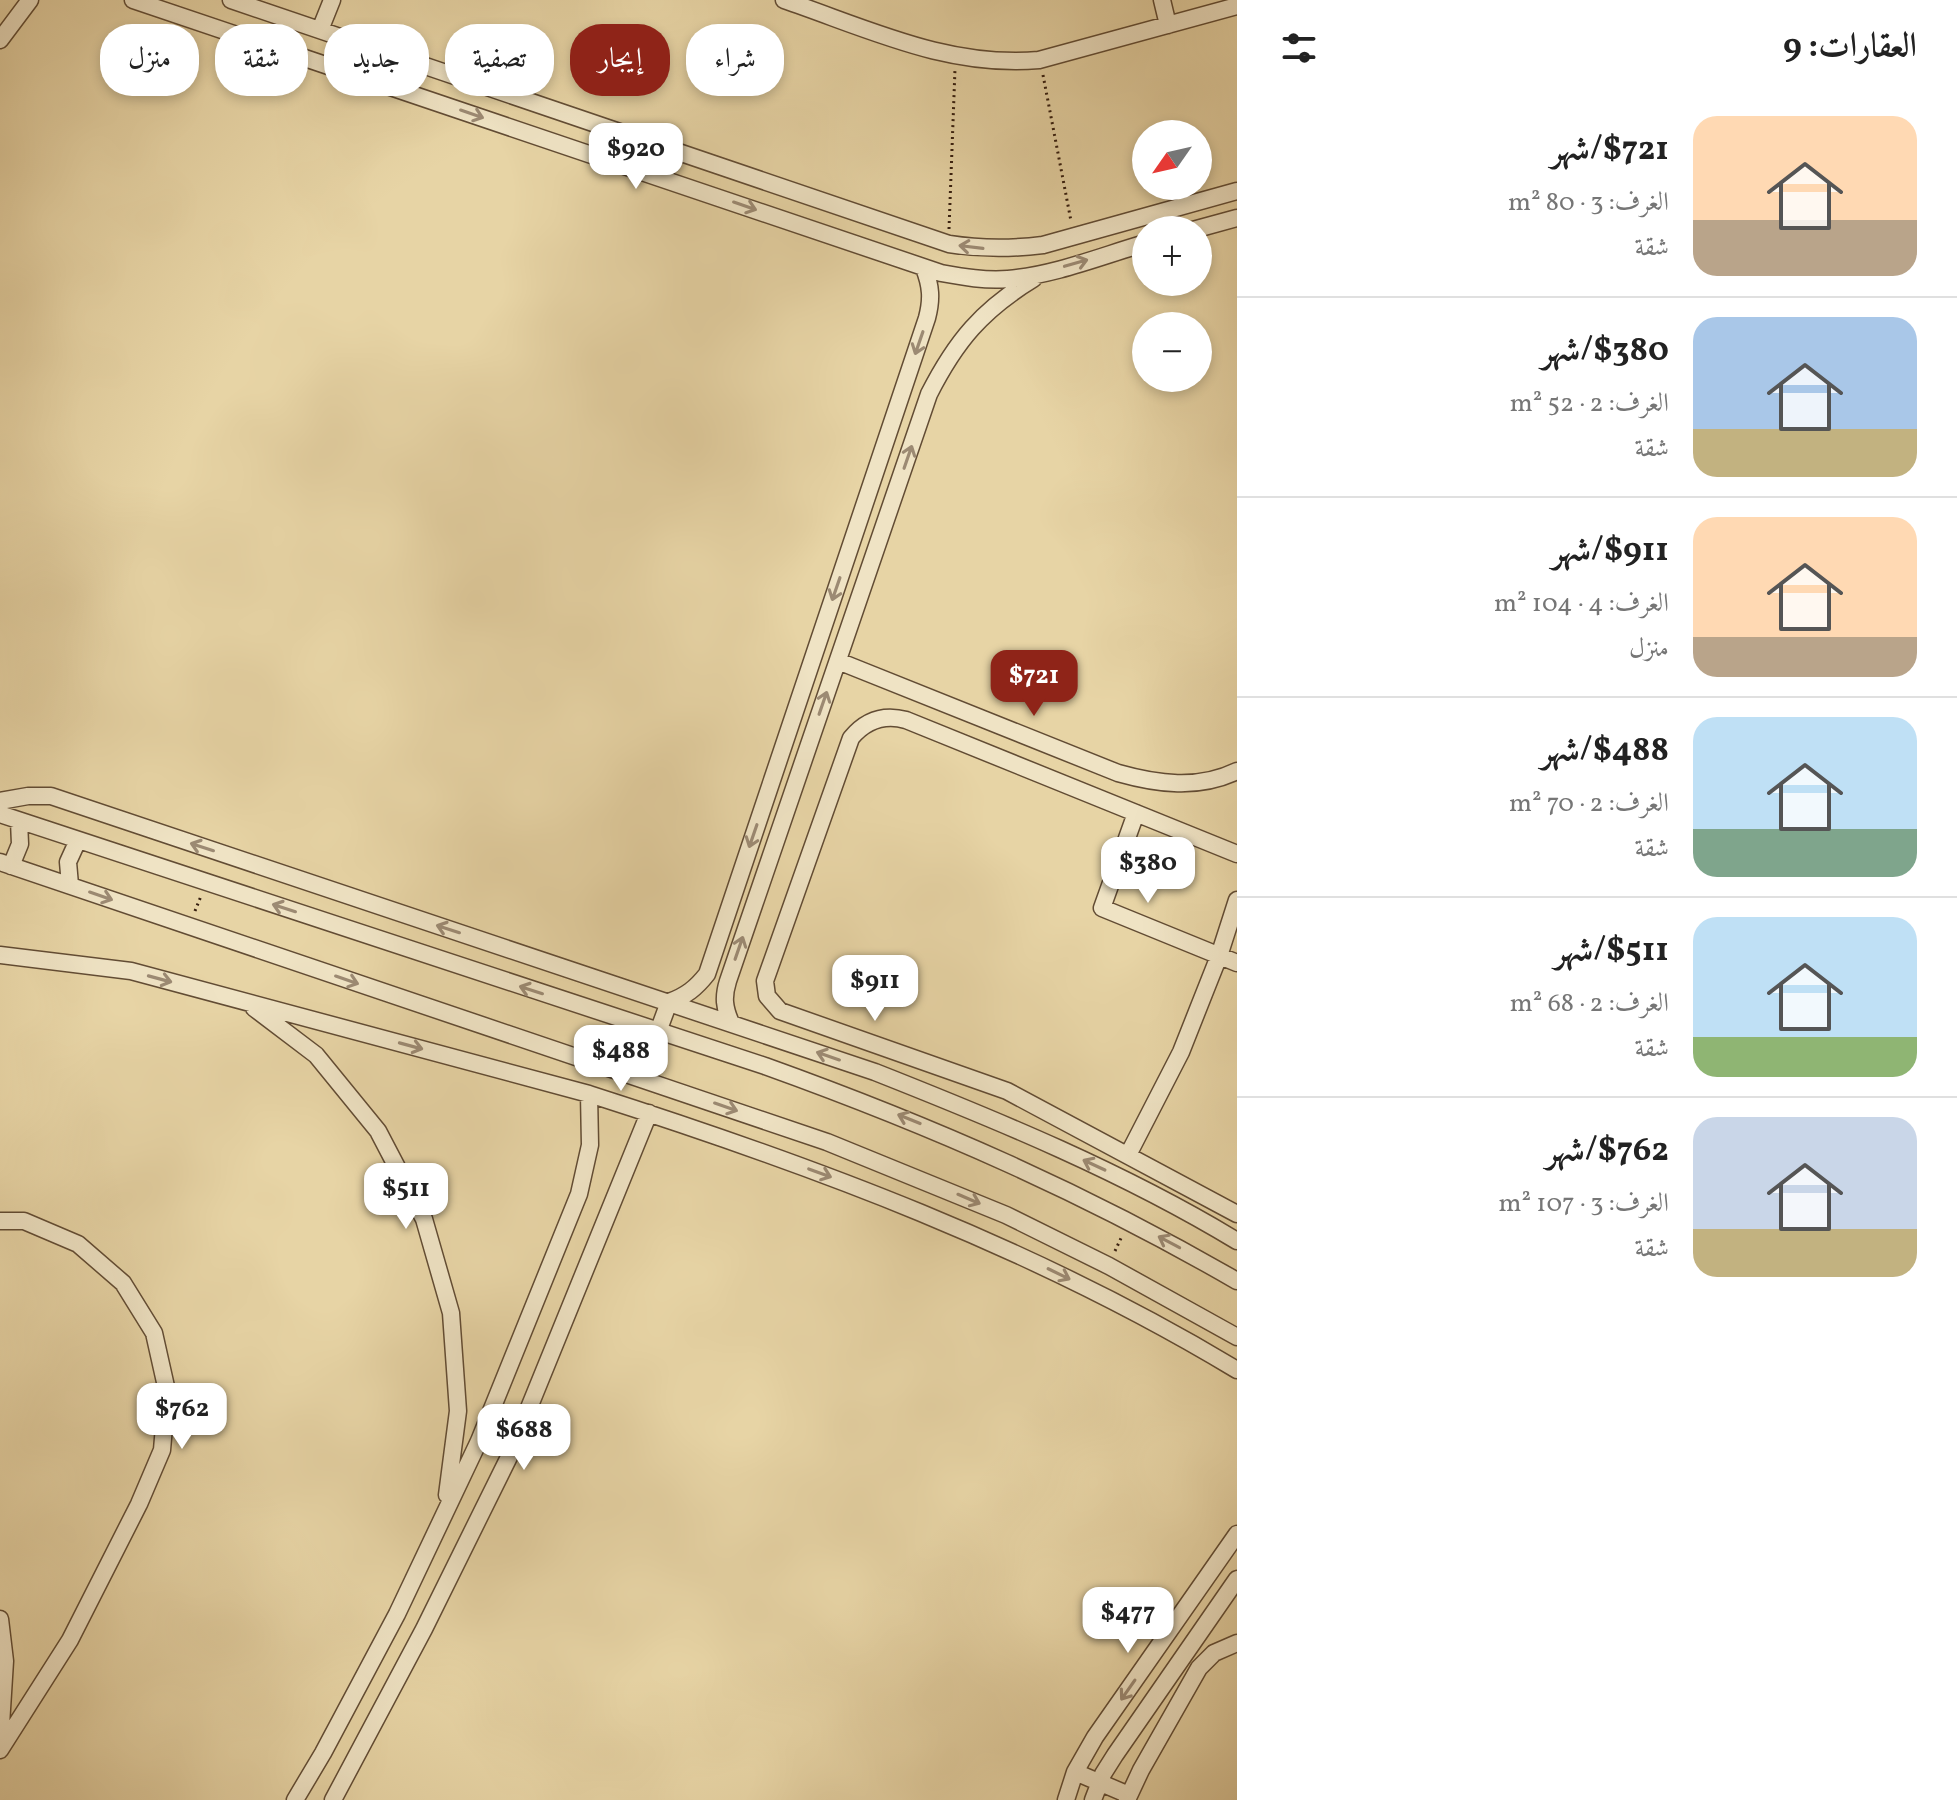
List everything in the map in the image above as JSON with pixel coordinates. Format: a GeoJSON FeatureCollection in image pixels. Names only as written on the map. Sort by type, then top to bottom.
{"type":"FeatureCollection","features":[{"type":"Feature","properties":{"kind":"street"},"geometry":{"type":"LineString","coordinates":[[0,40],[30,0]]}},
{"type":"Feature","properties":{"kind":"street"},"geometry":{"type":"LineString","coordinates":[[133,0],[924,268],[973,278],[1006,279],[1039,275],[1132,247]]}},
{"type":"Feature","properties":{"kind":"street"},"geometry":{"type":"LineString","coordinates":[[231,0],[949,244],[1012,249],[1043,245],[1237,191]]}},
{"type":"Feature","properties":{"kind":"street"},"geometry":{"type":"LineString","coordinates":[[320,30],[332,0]]}},
{"type":"Feature","properties":{"kind":"street"},"geometry":{"type":"LineString","coordinates":[[784,0],[955,57],[1011,62],[1039,60],[1237,6]]}},
{"type":"Feature","properties":{"kind":"street"},"geometry":{"type":"LineString","coordinates":[[1162,0],[1168,25]]}},
{"type":"Feature","properties":{"kind":"street"},"geometry":{"type":"LineString","coordinates":[[1183,206],[1186,216]]}},
{"type":"Feature","properties":{"kind":"street"},"geometry":{"type":"LineString","coordinates":[[1212,225],[1237,218]]}},
{"type":"Feature","properties":{"kind":"street"},"geometry":{"type":"LineString","coordinates":[[641,1078],[669,1002],[691,992],[707,974],[927,318],[931,284],[924,268]]}},
{"type":"Feature","properties":{"kind":"street"},"geometry":{"type":"LineString","coordinates":[[731,1023],[725,1010],[724,995],[728,981],[929,394],[948,357],[973,324],[1004,296],[1039,275]]}},
{"type":"Feature","properties":{"kind":"street"},"geometry":{"type":"LineString","coordinates":[[838,661],[1118,773],[1153,783],[1191,784],[1237,771]]}},
{"type":"Feature","properties":{"kind":"street"},"geometry":{"type":"LineString","coordinates":[[1237,854],[906,720],[889,717],[872,721],[851,738],[765,981],[767,996],[780,1011],[1007,1091],[1237,1214]]}},
{"type":"Feature","properties":{"kind":"street"},"geometry":{"type":"LineString","coordinates":[[0,801],[51,796],[875,1072],[995,1120],[1112,1174],[1237,1241]]}},
{"type":"Feature","properties":{"kind":"street"},"geometry":{"type":"LineString","coordinates":[[1136,813],[1102,908],[1237,963]]}},
{"type":"Feature","properties":{"kind":"street"},"geometry":{"type":"LineString","coordinates":[[0,814],[765,1066],[884,1109],[976,1147],[1128,1221],[1237,1281]]}},
{"type":"Feature","properties":{"kind":"street"},"geometry":{"type":"LineString","coordinates":[[19,821],[20,844],[5,864],[641,1078],[917,1176],[1006,1215],[1109,1266],[1237,1337]]}},
{"type":"Feature","properties":{"kind":"street"},"geometry":{"type":"LineString","coordinates":[[70,885],[68,862],[78,840]]}},
{"type":"Feature","properties":{"kind":"street"},"geometry":{"type":"LineString","coordinates":[[1128,1155],[1181,1052],[1219,956],[1237,900]]}},
{"type":"Feature","properties":{"kind":"street"},"geometry":{"type":"LineString","coordinates":[[0,955],[131,971],[589,1094],[649,1113],[785,1160],[959,1227],[1096,1292],[1181,1336],[1237,1370]]}},
{"type":"Feature","properties":{"kind":"street"},"geometry":{"type":"LineString","coordinates":[[246,1002],[316,1055],[378,1131],[424,1219],[451,1313],[458,1411],[446,1508]]}},
{"type":"Feature","properties":{"kind":"street"},"geometry":{"type":"LineString","coordinates":[[295,1800],[397,1614],[479,1441],[579,1194],[590,1145],[589,1094]]}},
{"type":"Feature","properties":{"kind":"street"},"geometry":{"type":"LineString","coordinates":[[333,1800],[424,1629],[509,1457],[649,1113]]}},
{"type":"Feature","properties":{"kind":"street"},"geometry":{"type":"LineString","coordinates":[[0,1221],[24,1221],[78,1244],[123,1283],[154,1333],[167,1391],[162,1450],[139,1504],[70,1640],[0,1750]]}},
{"type":"Feature","properties":{"kind":"street"},"geometry":{"type":"LineString","coordinates":[[1066,1800],[1075,1772],[1095,1737],[1237,1534]]}},
{"type":"Feature","properties":{"kind":"street"},"geometry":{"type":"LineString","coordinates":[[1096,1792],[1115,1755],[1237,1579]]}},
{"type":"Feature","properties":{"kind":"street"},"geometry":{"type":"LineString","coordinates":[[0,1619],[5,1661],[0,1741]]}},
{"type":"Feature","properties":{"kind":"street"},"geometry":{"type":"LineString","coordinates":[[1075,1772],[1096,1792],[1128,1798],[1199,1668],[1214,1653],[1237,1643]]}},
{"type":"Feature","properties":{"kind":"path"},"geometry":{"type":"LineString","coordinates":[[949,244],[955,57]]}},
{"type":"Feature","properties":{"kind":"path"},"geometry":{"type":"LineString","coordinates":[[1039,60],[1074,237]]}},
{"type":"Feature","properties":{"kind":"path"},"geometry":{"type":"LineString","coordinates":[[189,926],[206,883]]}},
{"type":"Feature","properties":{"kind":"path"},"geometry":{"type":"LineString","coordinates":[[1109,1266],[1128,1221]]}}]}
